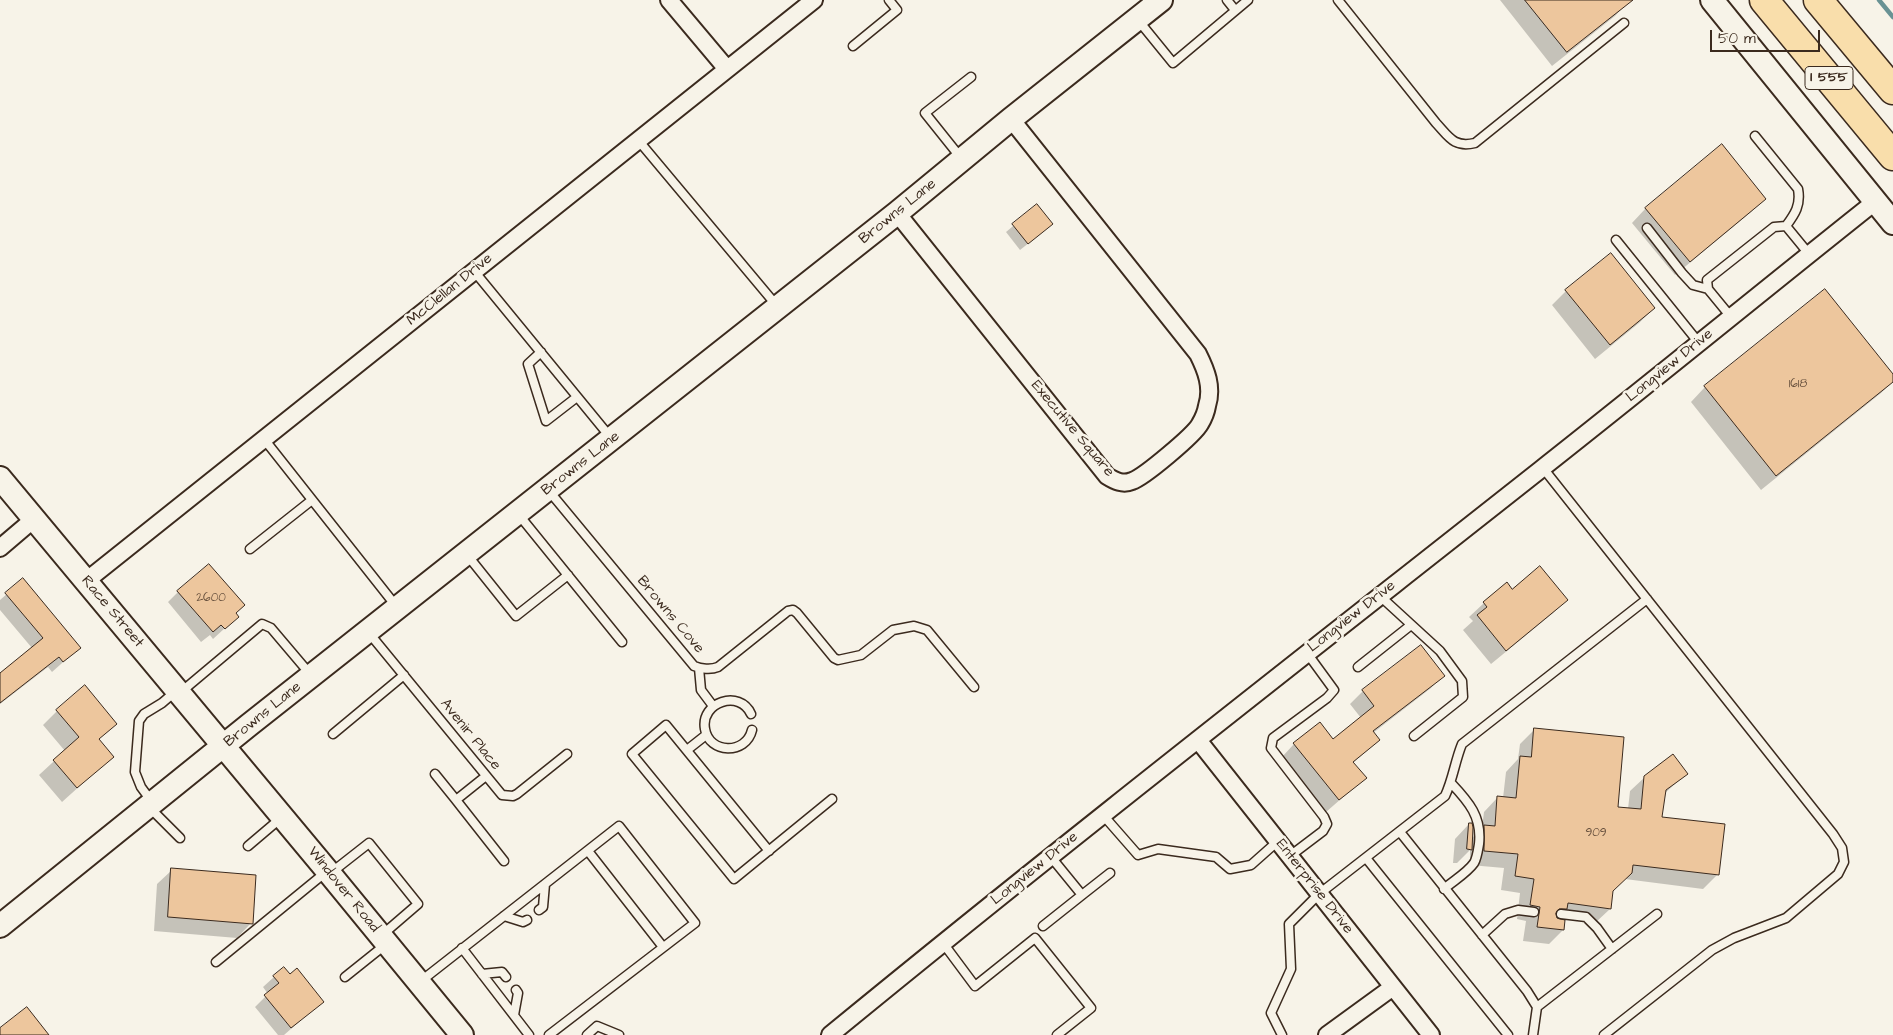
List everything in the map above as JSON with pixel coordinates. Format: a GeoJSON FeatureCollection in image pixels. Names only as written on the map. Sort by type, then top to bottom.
{"type":"FeatureCollection","features":[{"type":"Feature","properties":{"kind":"highway","name":"I 555"},"geometry":{"type":"LineString","coordinates":[[1764,0],[1893,156]]}},
{"type":"Feature","properties":{"kind":"highway","name":"I 555"},"geometry":{"type":"LineString","coordinates":[[1818,0],[1893,90]]}},
{"type":"Feature","properties":{"kind":"street"},"geometry":{"type":"LineString","coordinates":[[669,0],[727,69]]}},
{"type":"Feature","properties":{"kind":"street","name":"McClellan Drive"},"geometry":{"type":"LineString","coordinates":[[86,581],[814,0]]}},
{"type":"Feature","properties":{"kind":"street","name":"Browns Lane"},"geometry":{"type":"LineString","coordinates":[[0,925],[311,676],[897,213],[1161,0]]}},
{"type":"Feature","properties":{"kind":"street"},"geometry":{"type":"LineString","coordinates":[[1712,0],[1893,223]]}},
{"type":"Feature","properties":{"kind":"street","name":"Executive Square"},"geometry":{"type":"LineString","coordinates":[[897,213],[1107,476],[1120,483],[1131,482],[1163,459],[1187,439],[1200,424],[1208,401],[1209,385],[1207,372],[1198,354],[1012,119]]}},
{"type":"Feature","properties":{"kind":"street","name":"Longview Drive"},"geometry":{"type":"LineString","coordinates":[[830,1035],[1103,815],[1543,468],[1876,201]]}},
{"type":"Feature","properties":{"kind":"street","name":"Race Street"},"geometry":{"type":"LineString","coordinates":[[0,478],[224,746]]}},
{"type":"Feature","properties":{"kind":"street"},"geometry":{"type":"LineString","coordinates":[[0,548],[34,519]]}},
{"type":"Feature","properties":{"kind":"street","name":"Enterprise Drive"},"geometry":{"type":"LineString","coordinates":[[1198,740],[1431,1035]]}},
{"type":"Feature","properties":{"kind":"street","name":"Windover Road"},"geometry":{"type":"LineString","coordinates":[[224,746],[462,1035]]}},
{"type":"Feature","properties":{"kind":"street"},"geometry":{"type":"LineString","coordinates":[[1327,1035],[1393,987]]}},
{"type":"Feature","properties":{"kind":"lane"},"geometry":{"type":"LineString","coordinates":[[853,46],[897,10],[889,0]]}},
{"type":"Feature","properties":{"kind":"lane"},"geometry":{"type":"LineString","coordinates":[[1226,0],[1235,10]]}},
{"type":"Feature","properties":{"kind":"lane"},"geometry":{"type":"LineString","coordinates":[[1137,19],[1172,63],[1248,0]]}},
{"type":"Feature","properties":{"kind":"lane"},"geometry":{"type":"LineString","coordinates":[[1338,0],[1436,123],[1453,142],[1464,146],[1475,143],[1624,23]]}},
{"type":"Feature","properties":{"kind":"lane"},"geometry":{"type":"LineString","coordinates":[[963,159],[925,113],[971,77]]}},
{"type":"Feature","properties":{"kind":"lane"},"geometry":{"type":"LineString","coordinates":[[1755,136],[1798,188],[1800,198],[1798,206],[1786,226]]}},
{"type":"Feature","properties":{"kind":"lane"},"geometry":{"type":"LineString","coordinates":[[638,140],[778,307]]}},
{"type":"Feature","properties":{"kind":"lane"},"geometry":{"type":"LineString","coordinates":[[1731,317],[1708,289],[1707,280],[1774,226],[1786,226]]}},
{"type":"Feature","properties":{"kind":"lane"},"geometry":{"type":"LineString","coordinates":[[1786,226],[1809,254]]}},
{"type":"Feature","properties":{"kind":"lane"},"geometry":{"type":"LineString","coordinates":[[1646,228],[1693,285],[1708,289]]}},
{"type":"Feature","properties":{"kind":"lane"},"geometry":{"type":"LineString","coordinates":[[1616,240],[1699,343]]}},
{"type":"Feature","properties":{"kind":"lane"},"geometry":{"type":"LineString","coordinates":[[474,271],[612,439]]}},
{"type":"Feature","properties":{"kind":"lane"},"geometry":{"type":"LineString","coordinates":[[541,352],[528,364],[546,421],[577,397]]}},
{"type":"Feature","properties":{"kind":"lane"},"geometry":{"type":"LineString","coordinates":[[264,439],[398,608]]}},
{"type":"Feature","properties":{"kind":"lane"},"geometry":{"type":"LineString","coordinates":[[1543,468],[1833,834],[1842,848],[1844,862],[1838,874],[1786,918],[1734,938],[1712,950],[1604,1035]]}},
{"type":"Feature","properties":{"kind":"lane","name":"Browns Cove"},"geometry":{"type":"LineString","coordinates":[[548,490],[694,666],[714,669],[718,667],[788,611],[793,610],[834,658],[838,660],[861,655],[893,630],[914,626],[927,630],[974,687]]}},
{"type":"Feature","properties":{"kind":"lane"},"geometry":{"type":"LineString","coordinates":[[250,549],[312,500]]}},
{"type":"Feature","properties":{"kind":"lane"},"geometry":{"type":"LineString","coordinates":[[518,514],[622,642]]}},
{"type":"Feature","properties":{"kind":"lane"},"geometry":{"type":"LineString","coordinates":[[466,554],[516,616],[568,576]]}},
{"type":"Feature","properties":{"kind":"lane"},"geometry":{"type":"LineString","coordinates":[[1380,596],[1440,651],[1462,681],[1463,697],[1414,736]]}},
{"type":"Feature","properties":{"kind":"lane"},"geometry":{"type":"LineString","coordinates":[[1282,1035],[1271,1013],[1291,969],[1289,924],[1319,894],[1445,796],[1451,783],[1454,764],[1462,744],[1647,599]]}},
{"type":"Feature","properties":{"kind":"lane"},"geometry":{"type":"LineString","coordinates":[[180,838],[151,805],[135,772],[139,722],[144,714],[178,692],[262,624],[271,628],[311,676]]}},
{"type":"Feature","properties":{"kind":"lane"},"geometry":{"type":"LineString","coordinates":[[1358,667],[1410,625]]}},
{"type":"Feature","properties":{"kind":"lane","name":"Avenir Place"},"geometry":{"type":"LineString","coordinates":[[368,631],[502,795],[513,796],[518,794],[567,754]]}},
{"type":"Feature","properties":{"kind":"lane"},"geometry":{"type":"LineString","coordinates":[[1290,856],[1323,832],[1327,824],[1324,817],[1271,748],[1273,738],[1327,698],[1334,690],[1307,653]]}},
{"type":"Feature","properties":{"kind":"lane"},"geometry":{"type":"LineString","coordinates":[[699,668],[701,690],[713,706]]}},
{"type":"Feature","properties":{"kind":"lane"},"geometry":{"type":"LineString","coordinates":[[333,734],[404,675]]}},
{"type":"Feature","properties":{"kind":"lane"},"geometry":{"type":"LineString","coordinates":[[751,714],[743,704],[736,701],[727,700],[713,706],[705,719],[706,735],[717,746],[724,749],[732,749],[747,741],[752,730]]}},
{"type":"Feature","properties":{"kind":"lane"},"geometry":{"type":"LineString","coordinates":[[769,850],[666,725],[632,754],[734,879],[832,799]]}},
{"type":"Feature","properties":{"kind":"lane"},"geometry":{"type":"LineString","coordinates":[[687,750],[706,735]]}},
{"type":"Feature","properties":{"kind":"lane"},"geometry":{"type":"LineString","coordinates":[[435,774],[504,861]]}},
{"type":"Feature","properties":{"kind":"lane"},"geometry":{"type":"LineString","coordinates":[[456,800],[486,776]]}},
{"type":"Feature","properties":{"kind":"lane"},"geometry":{"type":"LineString","coordinates":[[1444,889],[1474,864],[1481,831],[1478,819],[1466,799],[1451,783]]}},
{"type":"Feature","properties":{"kind":"lane"},"geometry":{"type":"LineString","coordinates":[[1103,815],[1138,855],[1158,849],[1216,857],[1230,869],[1251,864],[1278,841]]}},
{"type":"Feature","properties":{"kind":"lane"},"geometry":{"type":"LineString","coordinates":[[248,846],[283,817]]}},
{"type":"Feature","properties":{"kind":"lane"},"geometry":{"type":"LineString","coordinates":[[418,983],[619,826],[695,923],[549,1035]]}},
{"type":"Feature","properties":{"kind":"lane"},"geometry":{"type":"LineString","coordinates":[[1400,832],[1527,991],[1537,1007],[1533,1035]]}},
{"type":"Feature","properties":{"kind":"lane"},"geometry":{"type":"LineString","coordinates":[[216,962],[368,843],[418,904],[345,977]]}},
{"type":"Feature","properties":{"kind":"lane"},"geometry":{"type":"LineString","coordinates":[[588,851],[663,947]]}},
{"type":"Feature","properties":{"kind":"lane"},"geometry":{"type":"LineString","coordinates":[[1051,857],[1082,895]]}},
{"type":"Feature","properties":{"kind":"lane"},"geometry":{"type":"LineString","coordinates":[[1366,858],[1508,1035]]}},
{"type":"Feature","properties":{"kind":"lane"},"geometry":{"type":"LineString","coordinates":[[1043,926],[1110,873]]}},
{"type":"Feature","properties":{"kind":"lane"},"geometry":{"type":"LineString","coordinates":[[540,910],[543,907],[545,884]]}},
{"type":"Feature","properties":{"kind":"lane"},"geometry":{"type":"LineString","coordinates":[[1482,935],[1505,914],[1518,910],[1534,912]]}},
{"type":"Feature","properties":{"kind":"lane"},"geometry":{"type":"LineString","coordinates":[[1560,914],[1586,917],[1597,928],[1612,949]]}},
{"type":"Feature","properties":{"kind":"lane"},"geometry":{"type":"LineString","coordinates":[[1537,1007],[1657,914]]}},
{"type":"Feature","properties":{"kind":"lane"},"geometry":{"type":"LineString","coordinates":[[504,916],[523,922],[527,920]]}},
{"type":"Feature","properties":{"kind":"lane"},"geometry":{"type":"LineString","coordinates":[[943,943],[975,986],[1034,938],[1091,1008],[1057,1035]]}},
{"type":"Feature","properties":{"kind":"lane"},"geometry":{"type":"LineString","coordinates":[[462,948],[528,1035]]}},
{"type":"Feature","properties":{"kind":"lane"},"geometry":{"type":"LineString","coordinates":[[482,974],[502,972],[506,977]]}},
{"type":"Feature","properties":{"kind":"lane"},"geometry":{"type":"LineString","coordinates":[[514,1015],[518,993],[516,990]]}},
{"type":"Feature","properties":{"kind":"lane"},"geometry":{"type":"LineString","coordinates":[[587,1035],[597,1026],[619,1035]]}},
{"type":"Feature","properties":{"kind":"building"},"geometry":{"type":"Polygon","coordinates":[[[1525,0],[1633,0],[1567,52],[1525,0]]]}},
{"type":"Feature","properties":{"kind":"building"},"geometry":{"type":"Polygon","coordinates":[[[1722,144],[1766,199],[1690,262],[1645,208],[1722,144]]]}},
{"type":"Feature","properties":{"kind":"building"},"geometry":{"type":"Polygon","coordinates":[[[1037,204],[1053,224],[1028,244],[1012,224],[1037,204]]]}},
{"type":"Feature","properties":{"kind":"building"},"geometry":{"type":"Polygon","coordinates":[[[1611,253],[1655,308],[1610,345],[1565,290],[1611,253]]]}},
{"type":"Feature","properties":{"kind":"building"},"geometry":{"type":"Polygon","coordinates":[[[1825,289],[1893,374],[1893,382],[1776,476],[1704,386],[1825,289]]]}},
{"type":"Feature","properties":{"kind":"building"},"geometry":{"type":"Polygon","coordinates":[[[209,564],[245,605],[236,613],[239,617],[225,629],[221,625],[213,632],[177,591],[209,564]]]}},
{"type":"Feature","properties":{"kind":"building"},"geometry":{"type":"Polygon","coordinates":[[[1540,566],[1568,600],[1506,651],[1477,615],[1487,607],[1483,602],[1507,582],[1512,589],[1540,566]]]}},
{"type":"Feature","properties":{"kind":"building"},"geometry":{"type":"Polygon","coordinates":[[[23,578],[81,648],[63,662],[59,657],[0,703],[0,673],[43,638],[5,593],[23,578]]]}},
{"type":"Feature","properties":{"kind":"building"},"geometry":{"type":"Polygon","coordinates":[[[1421,645],[1445,676],[1373,731],[1380,740],[1353,762],[1367,778],[1339,800],[1293,743],[1320,722],[1333,739],[1374,706],[1362,690],[1421,645]]]}},
{"type":"Feature","properties":{"kind":"building"},"geometry":{"type":"Polygon","coordinates":[[[85,685],[117,724],[99,739],[114,757],[77,788],[53,760],[79,737],[56,710],[85,685]]]}},
{"type":"Feature","properties":{"kind":"building"},"geometry":{"type":"Polygon","coordinates":[[[1534,728],[1624,737],[1618,807],[1641,809],[1644,776],[1673,754],[1688,774],[1666,790],[1662,817],[1725,824],[1719,875],[1633,865],[1632,873],[1613,891],[1611,909],[1568,903],[1567,909],[1559,909],[1556,913],[1557,918],[1565,920],[1564,930],[1537,927],[1540,907],[1530,905],[1534,879],[1515,876],[1518,854],[1484,851],[1484,825],[1495,826],[1497,796],[1516,798],[1520,756],[1531,757],[1534,728]]]}},
{"type":"Feature","properties":{"kind":"building"},"geometry":{"type":"Polygon","coordinates":[[[1469,823],[1472,823],[1473,827],[1472,850],[1467,849],[1469,823]]]}},
{"type":"Feature","properties":{"kind":"building"},"geometry":{"type":"Polygon","coordinates":[[[171,868],[256,875],[253,924],[168,917],[171,868]]]}},
{"type":"Feature","properties":{"kind":"building"},"geometry":{"type":"Polygon","coordinates":[[[284,967],[290,974],[297,968],[324,1002],[291,1028],[264,995],[279,983],[273,976],[284,967]]]}},
{"type":"Feature","properties":{"kind":"building"},"geometry":{"type":"Polygon","coordinates":[[[27,1007],[49,1035],[0,1035],[0,1028],[27,1007]]]}},
{"type":"Feature","properties":{"kind":"waterway"},"geometry":{"type":"LineString","coordinates":[[1879,0],[1893,17]]}}]}
